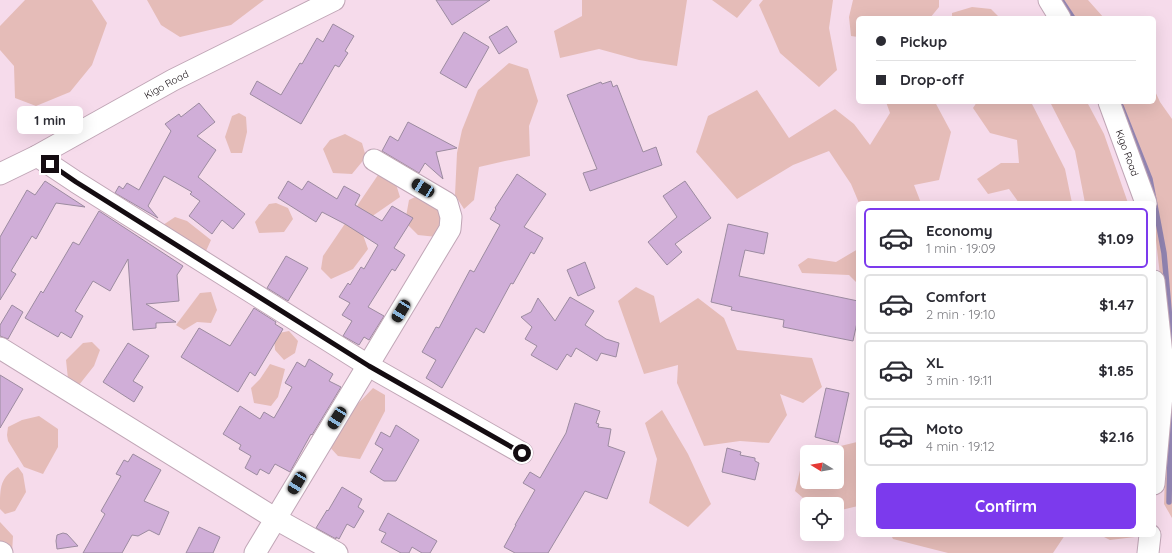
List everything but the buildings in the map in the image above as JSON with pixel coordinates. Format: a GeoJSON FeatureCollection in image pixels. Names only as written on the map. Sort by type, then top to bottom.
{"type":"FeatureCollection","features":[{"type":"Feature","properties":{"kind":"street","name":"Kigo Road"},"geometry":{"type":"LineString","coordinates":[[0,174],[37,156],[172,80],[334,0]]}},
{"type":"Feature","properties":{"kind":"street"},"geometry":{"type":"LineString","coordinates":[[1049,0],[1059,16]]}},
{"type":"Feature","properties":{"kind":"street","name":"Kigo Road"},"geometry":{"type":"LineString","coordinates":[[1111,104],[1145,201]]}},
{"type":"Feature","properties":{"kind":"street"},"geometry":{"type":"LineString","coordinates":[[37,156],[369,366],[522,453]]}},
{"type":"Feature","properties":{"kind":"street"},"geometry":{"type":"LineString","coordinates":[[255,553],[369,366],[450,229],[451,217],[447,203],[374,160]]}},
{"type":"Feature","properties":{"kind":"street"},"geometry":{"type":"LineString","coordinates":[[1156,299],[1164,373],[1156,462]]}},
{"type":"Feature","properties":{"kind":"street"},"geometry":{"type":"LineString","coordinates":[[0,348],[276,519],[337,553]]}},
{"type":"Feature","properties":{"kind":"street"},"geometry":{"type":"LineString","coordinates":[[1148,553],[1150,537]]}},
{"type":"Feature","properties":{"kind":"shaded area"},"geometry":{"type":"Polygon","coordinates":[[[25,0],[92,0],[107,23],[92,65],[70,92],[36,106],[15,98],[14,66],[0,50],[0,26],[25,0]]]}},
{"type":"Feature","properties":{"kind":"shaded area"},"geometry":{"type":"Polygon","coordinates":[[[147,0],[264,0],[231,25],[180,37],[161,25],[147,0]]]}},
{"type":"Feature","properties":{"kind":"shaded area"},"geometry":{"type":"Polygon","coordinates":[[[582,0],[687,0],[677,66],[639,60],[599,49],[560,58],[554,31],[582,16],[582,0]]]}},
{"type":"Feature","properties":{"kind":"shaded area"},"geometry":{"type":"Polygon","coordinates":[[[712,0],[752,0],[737,18],[712,0]]]}},
{"type":"Feature","properties":{"kind":"shaded area"},"geometry":{"type":"Polygon","coordinates":[[[763,0],[833,0],[829,28],[837,70],[819,87],[780,53],[759,5],[763,0]]]}},
{"type":"Feature","properties":{"kind":"shaded area"},"geometry":{"type":"Polygon","coordinates":[[[853,0],[939,0],[939,7],[932,16],[856,16],[856,37],[851,36],[849,17],[853,0]]]}},
{"type":"Feature","properties":{"kind":"shaded area"},"geometry":{"type":"Polygon","coordinates":[[[1053,0],[1088,0],[1102,16],[1065,16],[1053,0]]]}},
{"type":"Feature","properties":{"kind":"shaded area"},"geometry":{"type":"Polygon","coordinates":[[[972,7],[991,9],[998,16],[952,16],[952,13],[972,7]]]}},
{"type":"Feature","properties":{"kind":"shaded area"},"geometry":{"type":"Polygon","coordinates":[[[509,63],[528,69],[538,101],[529,126],[530,156],[479,167],[474,200],[464,209],[455,195],[457,153],[462,130],[478,90],[509,63]]]}},
{"type":"Feature","properties":{"kind":"shaded area"},"geometry":{"type":"Polygon","coordinates":[[[757,90],[789,138],[835,109],[854,124],[870,145],[890,113],[887,104],[936,104],[951,132],[939,180],[914,185],[920,201],[858,201],[851,184],[829,151],[793,165],[737,199],[696,152],[708,116],[757,90]]]}},
{"type":"Feature","properties":{"kind":"shaded area"},"geometry":{"type":"Polygon","coordinates":[[[1156,93],[1172,119],[1172,518],[1164,504],[1169,367],[1168,345],[1156,240],[1156,201],[1153,201],[1115,104],[1156,104],[1156,93]]]}},
{"type":"Feature","properties":{"kind":"shaded area"},"geometry":{"type":"Polygon","coordinates":[[[976,104],[1032,104],[1065,169],[1072,201],[1018,201],[1009,189],[988,194],[977,179],[1001,163],[1019,163],[1017,140],[990,133],[973,108],[976,104]]]}},
{"type":"Feature","properties":{"kind":"shaded area"},"geometry":{"type":"Polygon","coordinates":[[[1051,104],[1088,104],[1104,134],[1127,201],[1085,201],[1075,151],[1051,104]]]}},
{"type":"Feature","properties":{"kind":"shaded area"},"geometry":{"type":"Polygon","coordinates":[[[239,113],[246,117],[247,132],[242,153],[231,153],[225,137],[232,116],[239,113]]]}},
{"type":"Feature","properties":{"kind":"shaded area"},"geometry":{"type":"Polygon","coordinates":[[[345,134],[362,143],[366,157],[352,174],[333,173],[323,149],[330,140],[345,134]]]}},
{"type":"Feature","properties":{"kind":"shaded area"},"geometry":{"type":"Polygon","coordinates":[[[378,175],[395,181],[400,197],[371,217],[362,232],[368,249],[353,269],[331,279],[321,269],[323,256],[378,175]]]}},
{"type":"Feature","properties":{"kind":"shaded area"},"geometry":{"type":"Polygon","coordinates":[[[417,196],[426,199],[443,215],[437,237],[418,235],[405,222],[409,200],[417,196]]]}},
{"type":"Feature","properties":{"kind":"shaded area"},"geometry":{"type":"Polygon","coordinates":[[[276,203],[288,208],[293,219],[284,232],[259,233],[255,222],[269,204],[276,203]]]}},
{"type":"Feature","properties":{"kind":"shaded area"},"geometry":{"type":"Polygon","coordinates":[[[175,217],[187,221],[211,240],[206,251],[192,246],[163,225],[175,217]]]}},
{"type":"Feature","properties":{"kind":"shaded area"},"geometry":{"type":"Polygon","coordinates":[[[856,250],[856,282],[849,275],[802,273],[798,265],[808,258],[836,262],[856,250]]]}},
{"type":"Feature","properties":{"kind":"shaded area"},"geometry":{"type":"Polygon","coordinates":[[[636,287],[654,296],[660,323],[698,298],[724,318],[737,350],[812,358],[822,387],[803,403],[780,394],[787,415],[769,443],[740,441],[704,446],[677,383],[678,365],[644,374],[618,301],[636,287]]]}},
{"type":"Feature","properties":{"kind":"shaded area"},"geometry":{"type":"Polygon","coordinates":[[[211,292],[217,310],[211,323],[197,322],[184,330],[176,325],[200,293],[211,292]]]}},
{"type":"Feature","properties":{"kind":"shaded area"},"geometry":{"type":"Polygon","coordinates":[[[289,331],[298,341],[295,353],[284,360],[275,350],[274,334],[289,331]]]}},
{"type":"Feature","properties":{"kind":"shaded area"},"geometry":{"type":"Polygon","coordinates":[[[92,342],[100,350],[94,366],[79,385],[68,379],[66,360],[83,343],[92,342]]]}},
{"type":"Feature","properties":{"kind":"shaded area"},"geometry":{"type":"Polygon","coordinates":[[[270,364],[285,369],[278,397],[271,406],[254,403],[251,388],[260,379],[270,364]]]}},
{"type":"Feature","properties":{"kind":"shaded area"},"geometry":{"type":"Polygon","coordinates":[[[373,388],[385,395],[385,411],[360,459],[338,456],[327,444],[350,412],[373,388]]]}},
{"type":"Feature","properties":{"kind":"shaded area"},"geometry":{"type":"Polygon","coordinates":[[[662,410],[688,454],[711,504],[688,527],[649,503],[657,459],[645,423],[662,410]]]}},
{"type":"Feature","properties":{"kind":"shaded area"},"geometry":{"type":"Polygon","coordinates":[[[39,416],[58,429],[58,447],[43,474],[24,467],[8,441],[7,435],[8,427],[22,420],[39,416]]]}},
{"type":"Feature","properties":{"kind":"shaded area"},"geometry":{"type":"Polygon","coordinates":[[[856,442],[856,506],[844,509],[844,497],[802,497],[795,491],[800,470],[800,489],[844,489],[844,445],[856,442]]]}},
{"type":"Feature","properties":{"kind":"shaded area"},"geometry":{"type":"Polygon","coordinates":[[[18,467],[23,474],[26,492],[15,511],[5,514],[0,509],[2,484],[4,479],[18,467]]]}},
{"type":"Feature","properties":{"kind":"shaded area"},"geometry":{"type":"Polygon","coordinates":[[[0,522],[13,536],[12,553],[0,552],[0,522]]]}},
{"type":"Feature","properties":{"kind":"shaded area"},"geometry":{"type":"Polygon","coordinates":[[[892,537],[1064,537],[1053,553],[948,553],[893,539],[892,537]]]}},
{"type":"Feature","properties":{"kind":"shaded area"},"geometry":{"type":"Polygon","coordinates":[[[1104,537],[1135,537],[1110,540],[1104,537]]]}},
{"type":"Feature","properties":{"kind":"waterway"},"geometry":{"type":"LineString","coordinates":[[1061,0],[1072,16]]}},
{"type":"Feature","properties":{"kind":"waterway"},"geometry":{"type":"LineString","coordinates":[[1121,106],[1150,179],[1154,201]]}},
{"type":"Feature","properties":{"kind":"waterway"},"geometry":{"type":"LineString","coordinates":[[1156,211],[1164,253],[1172,356]]}},
{"type":"Feature","properties":{"kind":"waterway"},"geometry":{"type":"LineString","coordinates":[[1169,502],[1171,405]]}},
{"type":"Feature","properties":{"kind":"route"},"geometry":{"type":"LineString","coordinates":[[50,164],[76,182],[369,366],[522,453]]}}]}
